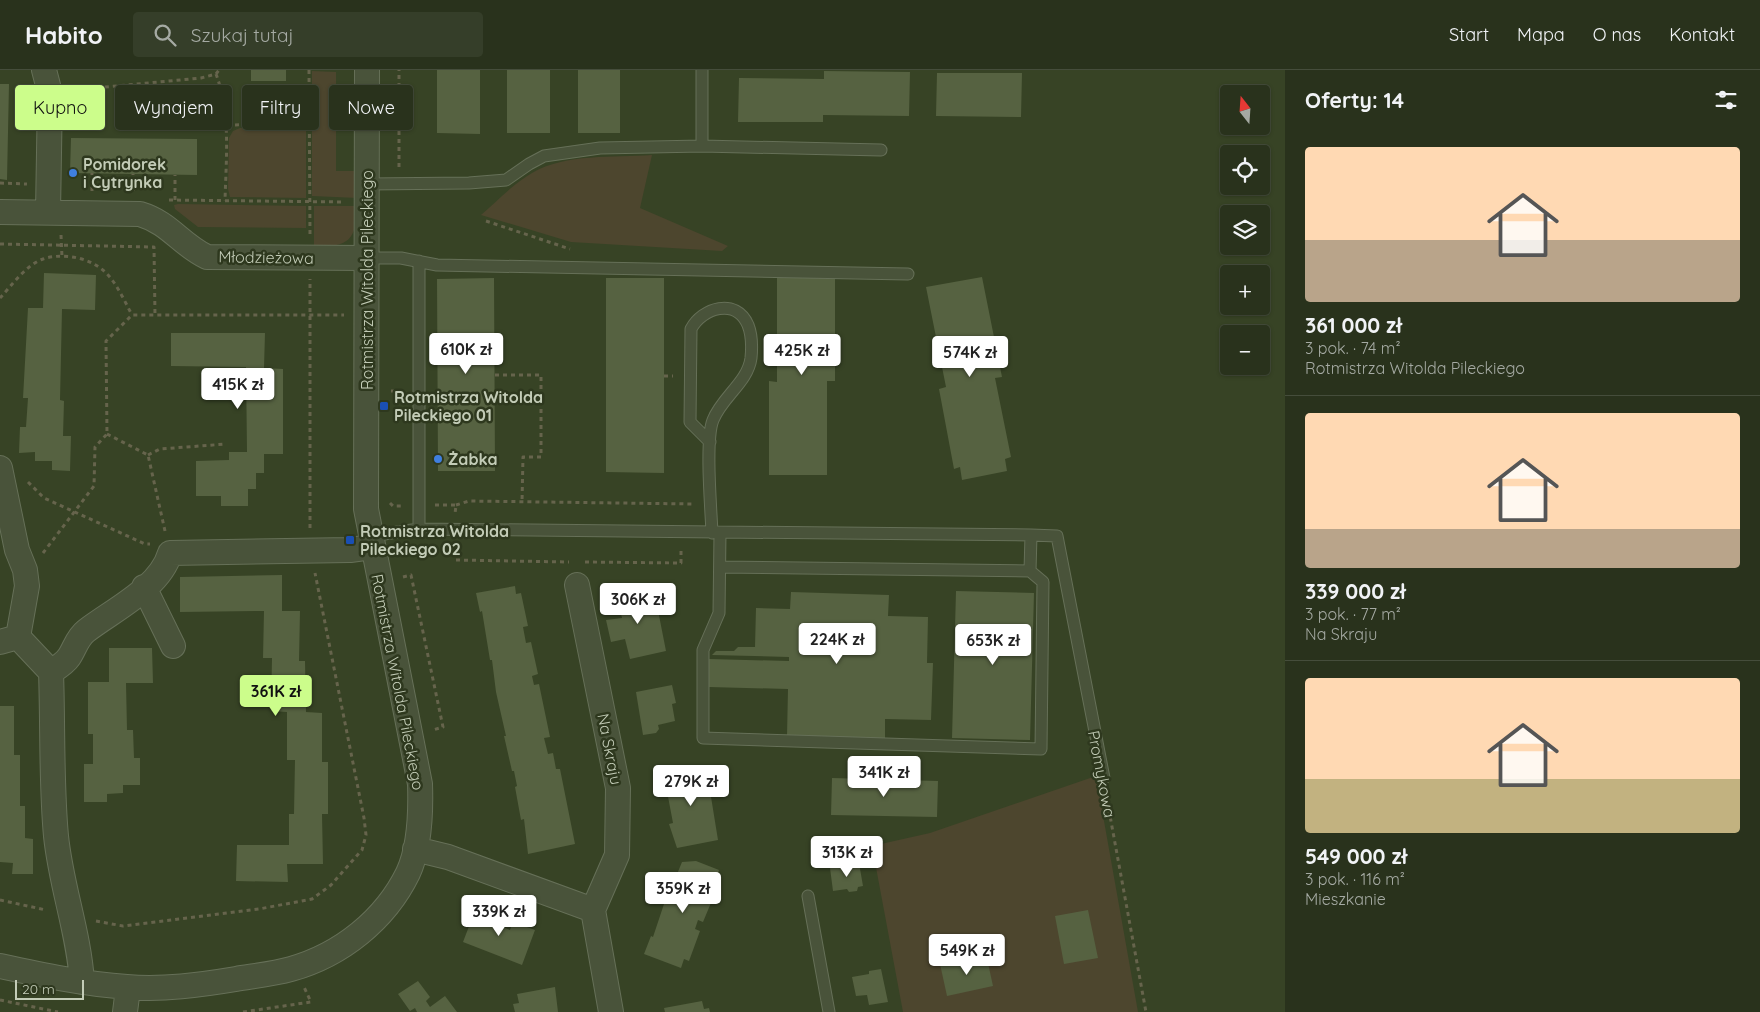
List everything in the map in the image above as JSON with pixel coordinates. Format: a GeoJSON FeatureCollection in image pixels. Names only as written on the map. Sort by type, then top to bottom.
{"type":"FeatureCollection","features":[{"type":"Feature","properties":{"kind":"street","name":"Rotmistrza Witolda Pileckiego"},"geometry":{"type":"LineString","coordinates":[[0,966],[82,982],[128,988],[177,987],[292,969],[335,952],[366,929],[390,901],[408,873],[415,849],[421,811],[420,784],[366,509],[367,70]]}},
{"type":"Feature","properties":{"kind":"street"},"geometry":{"type":"LineString","coordinates":[[47,81],[54,222]]}},
{"type":"Feature","properties":{"kind":"street","name":"Młodzieżowa"},"geometry":{"type":"LineString","coordinates":[[0,212],[54,222],[140,214],[155,218],[168,226],[190,249],[207,257],[366,258]]}},
{"type":"Feature","properties":{"kind":"street"},"geometry":{"type":"LineString","coordinates":[[0,468],[7,532],[25,570],[28,586],[26,602],[9,640],[51,672]]}},
{"type":"Feature","properties":{"kind":"street"},"geometry":{"type":"LineString","coordinates":[[51,672],[68,658],[77,641],[85,632],[115,612],[159,576],[166,565],[170,553],[310,550],[371,541]]}},
{"type":"Feature","properties":{"kind":"street","name":"Na Skraju"},"geometry":{"type":"LineString","coordinates":[[577,585],[618,788],[617,855],[593,910]]}},
{"type":"Feature","properties":{"kind":"street"},"geometry":{"type":"LineString","coordinates":[[144,588],[173,646]]}},
{"type":"Feature","properties":{"kind":"street"},"geometry":{"type":"LineString","coordinates":[[51,672],[56,837],[70,916],[80,956],[82,982]]}},
{"type":"Feature","properties":{"kind":"street"},"geometry":{"type":"LineString","coordinates":[[415,849],[448,857],[593,910],[611,1012]]}},
{"type":"Feature","properties":{"kind":"street"},"geometry":{"type":"LineString","coordinates":[[125,1012],[128,988]]}},
{"type":"Feature","properties":{"kind":"lane"},"geometry":{"type":"LineString","coordinates":[[702,70],[702,146]]}},
{"type":"Feature","properties":{"kind":"lane"},"geometry":{"type":"LineString","coordinates":[[367,184],[469,183],[506,180],[544,156],[600,148],[702,146],[881,150]]}},
{"type":"Feature","properties":{"kind":"lane"},"geometry":{"type":"LineString","coordinates":[[366,258],[401,258],[437,265],[908,274]]}},
{"type":"Feature","properties":{"kind":"lane"},"geometry":{"type":"LineString","coordinates":[[419,261],[420,529]]}},
{"type":"Feature","properties":{"kind":"lane"},"geometry":{"type":"LineString","coordinates":[[710,442],[690,422],[691,329],[696,319],[704,313],[718,308],[729,309],[747,323],[751,336],[751,357],[745,374],[713,420],[710,442],[711,504],[720,567],[719,613],[703,650],[703,738],[1042,749],[1043,582],[1030,571],[720,567]]}},
{"type":"Feature","properties":{"kind":"lane"},"geometry":{"type":"LineString","coordinates":[[371,541],[420,529],[1031,535],[1030,571]]}},
{"type":"Feature","properties":{"kind":"lane","name":"Promykowa"},"geometry":{"type":"LineString","coordinates":[[1031,535],[1057,536],[1104,778]]}},
{"type":"Feature","properties":{"kind":"lane"},"geometry":{"type":"LineString","coordinates":[[808,896],[829,1012]]}},
{"type":"Feature","properties":{"kind":"path"},"geometry":{"type":"LineString","coordinates":[[47,81],[200,78],[216,74],[219,70]]}},
{"type":"Feature","properties":{"kind":"path"},"geometry":{"type":"LineString","coordinates":[[309,70],[309,85]]}},
{"type":"Feature","properties":{"kind":"path"},"geometry":{"type":"LineString","coordinates":[[216,74],[220,85]]}},
{"type":"Feature","properties":{"kind":"path"},"geometry":{"type":"LineString","coordinates":[[225,201],[226,130]]}},
{"type":"Feature","properties":{"kind":"path"},"geometry":{"type":"LineString","coordinates":[[309,130],[310,239]]}},
{"type":"Feature","properties":{"kind":"path"},"geometry":{"type":"LineString","coordinates":[[92,173],[92,199]]}},
{"type":"Feature","properties":{"kind":"path"},"geometry":{"type":"LineString","coordinates":[[133,200],[134,174]]}},
{"type":"Feature","properties":{"kind":"path"},"geometry":{"type":"LineString","coordinates":[[175,200],[176,175]]}},
{"type":"Feature","properties":{"kind":"path"},"geometry":{"type":"LineString","coordinates":[[167,200],[225,201],[255,199],[310,203],[349,202]]}},
{"type":"Feature","properties":{"kind":"path"},"geometry":{"type":"LineString","coordinates":[[486,221],[570,249],[580,250]]}},
{"type":"Feature","properties":{"kind":"path"},"geometry":{"type":"LineString","coordinates":[[54,222],[61,245],[62,257]]}},
{"type":"Feature","properties":{"kind":"path"},"geometry":{"type":"LineString","coordinates":[[0,244],[154,246],[155,315]]}},
{"type":"Feature","properties":{"kind":"path"},"geometry":{"type":"LineString","coordinates":[[0,298],[24,271],[42,259],[80,258],[96,264],[108,275],[132,315]]}},
{"type":"Feature","properties":{"kind":"path"},"geometry":{"type":"LineString","coordinates":[[0,900],[123,926],[260,909],[312,899],[331,885],[362,850],[366,835],[364,818],[310,550],[310,278]]}},
{"type":"Feature","properties":{"kind":"path"},"geometry":{"type":"LineString","coordinates":[[25,570],[32,566],[94,486],[95,446],[107,434],[106,340],[132,315],[354,315],[353,306],[366,306]]}},
{"type":"Feature","properties":{"kind":"path"},"geometry":{"type":"LineString","coordinates":[[495,375],[541,375],[541,457],[523,457],[522,502]]}},
{"type":"Feature","properties":{"kind":"path"},"geometry":{"type":"LineString","coordinates":[[107,434],[148,455]]}},
{"type":"Feature","properties":{"kind":"path"},"geometry":{"type":"LineString","coordinates":[[148,455],[160,449],[226,444]]}},
{"type":"Feature","properties":{"kind":"path"},"geometry":{"type":"LineString","coordinates":[[148,455],[170,553]]}},
{"type":"Feature","properties":{"kind":"path"},"geometry":{"type":"LineString","coordinates":[[25,480],[44,498],[145,544],[158,544],[170,553]]}},
{"type":"Feature","properties":{"kind":"path"},"geometry":{"type":"LineString","coordinates":[[456,505],[469,501],[711,504]]}},
{"type":"Feature","properties":{"kind":"path","name":"Promykowa"},"geometry":{"type":"LineString","coordinates":[[1104,778],[1146,1012]]}},
{"type":"Feature","properties":{"kind":"path"},"geometry":{"type":"LineString","coordinates":[[0,1000],[58,1012]]}},
{"type":"Feature","properties":{"kind":"shaded area"},"geometry":{"type":"Polygon","coordinates":[[[312,71],[336,72],[336,85],[329,85],[329,130],[336,130],[336,171],[358,171],[358,198],[312,196],[312,130],[319,130],[319,85],[312,85],[312,71]]]}},
{"type":"Feature","properties":{"kind":"shaded area"},"geometry":{"type":"Polygon","coordinates":[[[240,128],[242,130],[306,131],[306,198],[230,197],[228,189],[229,138],[233,131],[240,128]]]}},
{"type":"Feature","properties":{"kind":"shaded area"},"geometry":{"type":"Polygon","coordinates":[[[652,155],[640,208],[728,246],[722,251],[571,242],[481,215],[518,182],[545,167],[575,159],[652,155]]]}},
{"type":"Feature","properties":{"kind":"shaded area"},"geometry":{"type":"Polygon","coordinates":[[[174,205],[306,206],[306,228],[198,227],[175,209],[174,205]]]}},
{"type":"Feature","properties":{"kind":"shaded area"},"geometry":{"type":"Polygon","coordinates":[[[314,206],[358,206],[355,227],[348,239],[336,245],[314,248],[314,206]]]}},
{"type":"Feature","properties":{"kind":"shaded area"},"geometry":{"type":"Polygon","coordinates":[[[1096,776],[1138,1012],[903,1012],[872,846],[930,833],[1096,776]]]}},
{"type":"Feature","properties":{"kind":"building"},"geometry":{"type":"Polygon","coordinates":[[[251,70],[286,70],[286,81],[251,81],[251,70]]]}},
{"type":"Feature","properties":{"kind":"building"},"geometry":{"type":"Polygon","coordinates":[[[437,70],[480,70],[480,134],[437,133],[437,70]]]}},
{"type":"Feature","properties":{"kind":"building"},"geometry":{"type":"Polygon","coordinates":[[[507,70],[550,70],[550,133],[507,133],[507,70]]]}},
{"type":"Feature","properties":{"kind":"building"},"geometry":{"type":"Polygon","coordinates":[[[578,70],[620,70],[620,133],[578,133],[578,70]]]}},
{"type":"Feature","properties":{"kind":"building"},"geometry":{"type":"Polygon","coordinates":[[[824,71],[910,72],[909,116],[823,115],[823,122],[738,122],[739,78],[824,79],[824,71]]]}},
{"type":"Feature","properties":{"kind":"building"},"geometry":{"type":"Polygon","coordinates":[[[937,73],[1022,73],[1021,117],[936,116],[937,73]]]}},
{"type":"Feature","properties":{"kind":"building"},"geometry":{"type":"Polygon","coordinates":[[[0,84],[9,84],[7,180],[0,179],[0,84]]]}},
{"type":"Feature","properties":{"kind":"building"},"geometry":{"type":"Polygon","coordinates":[[[71,138],[197,139],[197,175],[70,173],[71,138]]]}},
{"type":"Feature","properties":{"kind":"building"},"geometry":{"type":"Polygon","coordinates":[[[44,273],[96,275],[95,310],[62,309],[60,400],[64,401],[63,436],[71,436],[70,471],[52,470],[52,461],[35,461],[35,452],[19,453],[20,427],[26,427],[28,398],[23,398],[28,308],[43,308],[44,273]]]}},
{"type":"Feature","properties":{"kind":"building"},"geometry":{"type":"Polygon","coordinates":[[[982,277],[1002,377],[995,378],[1011,457],[1005,459],[1007,471],[962,480],[960,467],[954,469],[939,389],[946,387],[926,287],[982,277]]]}},
{"type":"Feature","properties":{"kind":"building"},"geometry":{"type":"Polygon","coordinates":[[[494,278],[495,471],[438,471],[437,279],[494,278]]]}},
{"type":"Feature","properties":{"kind":"building"},"geometry":{"type":"Polygon","coordinates":[[[606,278],[664,278],[664,473],[606,472],[606,278]]]}},
{"type":"Feature","properties":{"kind":"building"},"geometry":{"type":"Polygon","coordinates":[[[777,278],[835,278],[835,381],[827,381],[827,475],[769,475],[769,381],[777,382],[777,278]]]}},
{"type":"Feature","properties":{"kind":"building"},"geometry":{"type":"Polygon","coordinates":[[[171,333],[265,333],[264,368],[283,369],[283,454],[264,454],[264,473],[256,473],[256,489],[248,489],[248,506],[221,506],[221,496],[196,496],[196,461],[229,460],[229,452],[247,452],[246,367],[171,366],[171,333]]]}},
{"type":"Feature","properties":{"kind":"building"},"geometry":{"type":"Polygon","coordinates":[[[282,575],[282,611],[300,611],[299,661],[305,661],[306,712],[322,713],[322,762],[328,762],[328,814],[322,814],[323,864],[287,864],[288,882],[236,881],[237,845],[289,845],[289,814],[294,814],[295,760],[287,760],[287,712],[271,711],[272,658],[263,658],[264,611],[180,612],[180,577],[282,575]]]}},
{"type":"Feature","properties":{"kind":"building"},"geometry":{"type":"Polygon","coordinates":[[[515,586],[516,594],[521,593],[528,626],[523,627],[526,643],[531,642],[538,674],[532,676],[534,685],[539,684],[550,737],[544,738],[548,754],[553,753],[556,769],[560,769],[575,844],[528,854],[524,819],[521,820],[515,787],[517,786],[504,736],[506,736],[496,692],[492,660],[490,660],[482,611],[480,612],[476,593],[515,586]]]}},
{"type":"Feature","properties":{"kind":"building"},"geometry":{"type":"Polygon","coordinates":[[[654,590],[666,651],[630,659],[625,639],[611,642],[606,620],[622,618],[617,597],[654,590]]]}},
{"type":"Feature","properties":{"kind":"building"},"geometry":{"type":"Polygon","coordinates":[[[956,591],[1034,593],[1030,740],[952,738],[956,591]]]}},
{"type":"Feature","properties":{"kind":"building"},"geometry":{"type":"Polygon","coordinates":[[[791,592],[889,595],[888,616],[928,617],[927,663],[933,663],[931,720],[885,719],[885,739],[787,736],[788,689],[709,687],[709,659],[789,661],[789,657],[712,655],[716,651],[734,651],[738,647],[755,647],[756,608],[790,609],[791,592]]]}},
{"type":"Feature","properties":{"kind":"building"},"geometry":{"type":"Polygon","coordinates":[[[109,648],[152,648],[153,683],[126,683],[127,730],[133,730],[134,758],[140,758],[140,785],[123,785],[123,793],[107,794],[107,802],[84,802],[84,764],[93,764],[93,734],[88,734],[88,682],[109,682],[109,648]]]}},
{"type":"Feature","properties":{"kind":"building"},"geometry":{"type":"Polygon","coordinates":[[[672,685],[676,703],[672,704],[675,721],[658,725],[659,729],[656,733],[643,735],[636,692],[672,685]]]}},
{"type":"Feature","properties":{"kind":"building"},"geometry":{"type":"Polygon","coordinates":[[[0,706],[14,706],[14,755],[20,755],[20,806],[25,806],[25,838],[33,839],[33,874],[12,874],[13,863],[0,862],[0,706]]]}},
{"type":"Feature","properties":{"kind":"building"},"geometry":{"type":"Polygon","coordinates":[[[706,766],[718,840],[677,848],[669,824],[673,823],[666,786],[663,786],[660,775],[706,766]]]}},
{"type":"Feature","properties":{"kind":"building"},"geometry":{"type":"Polygon","coordinates":[[[832,778],[938,781],[937,817],[831,815],[832,778]]]}},
{"type":"Feature","properties":{"kind":"building"},"geometry":{"type":"Polygon","coordinates":[[[696,861],[719,870],[709,897],[713,898],[703,922],[698,920],[695,929],[700,931],[689,961],[684,959],[681,968],[644,954],[651,936],[653,937],[671,883],[673,884],[682,862],[696,861]]]}},
{"type":"Feature","properties":{"kind":"building"},"geometry":{"type":"Polygon","coordinates":[[[859,863],[863,886],[858,887],[857,891],[849,892],[847,889],[833,891],[830,868],[859,863]]]}},
{"type":"Feature","properties":{"kind":"building"},"geometry":{"type":"Polygon","coordinates":[[[476,908],[496,916],[493,924],[510,930],[513,922],[535,930],[522,965],[463,942],[476,908]]]}},
{"type":"Feature","properties":{"kind":"building"},"geometry":{"type":"Polygon","coordinates":[[[1088,910],[1098,958],[1064,964],[1055,916],[1088,910]]]}},
{"type":"Feature","properties":{"kind":"building"},"geometry":{"type":"Polygon","coordinates":[[[986,954],[993,986],[947,996],[940,964],[975,960],[975,957],[986,954]]]}},
{"type":"Feature","properties":{"kind":"building"},"geometry":{"type":"Polygon","coordinates":[[[881,969],[888,1002],[869,1005],[867,995],[856,996],[852,977],[869,974],[869,971],[881,969]]]}},
{"type":"Feature","properties":{"kind":"building"},"geometry":{"type":"Polygon","coordinates":[[[418,981],[430,997],[426,1001],[430,1007],[445,996],[457,1012],[417,1012],[415,1008],[410,1011],[398,994],[418,981]]]}},
{"type":"Feature","properties":{"kind":"building"},"geometry":{"type":"Polygon","coordinates":[[[555,987],[558,1012],[515,1012],[513,1004],[519,1003],[517,994],[555,987]]]}},
{"type":"Feature","properties":{"kind":"building"},"geometry":{"type":"Polygon","coordinates":[[[702,1001],[704,1009],[709,1008],[710,1012],[665,1012],[664,1008],[702,1001]]]}},
{"type":"Feature","properties":{"kind":"place","name":"Pomidorek i Cytrynka"},"geometry":{"type":"Point","coordinates":[73,173]}},
{"type":"Feature","properties":{"kind":"place","name":"Rotmistrza Witolda Pileckiego 01"},"geometry":{"type":"Point","coordinates":[384,406]}},
{"type":"Feature","properties":{"kind":"place","name":"Żabka"},"geometry":{"type":"Point","coordinates":[438,459]}},
{"type":"Feature","properties":{"kind":"place","name":"Rotmistrza Witolda Pileckiego 02"},"geometry":{"type":"Point","coordinates":[350,540]}}]}
